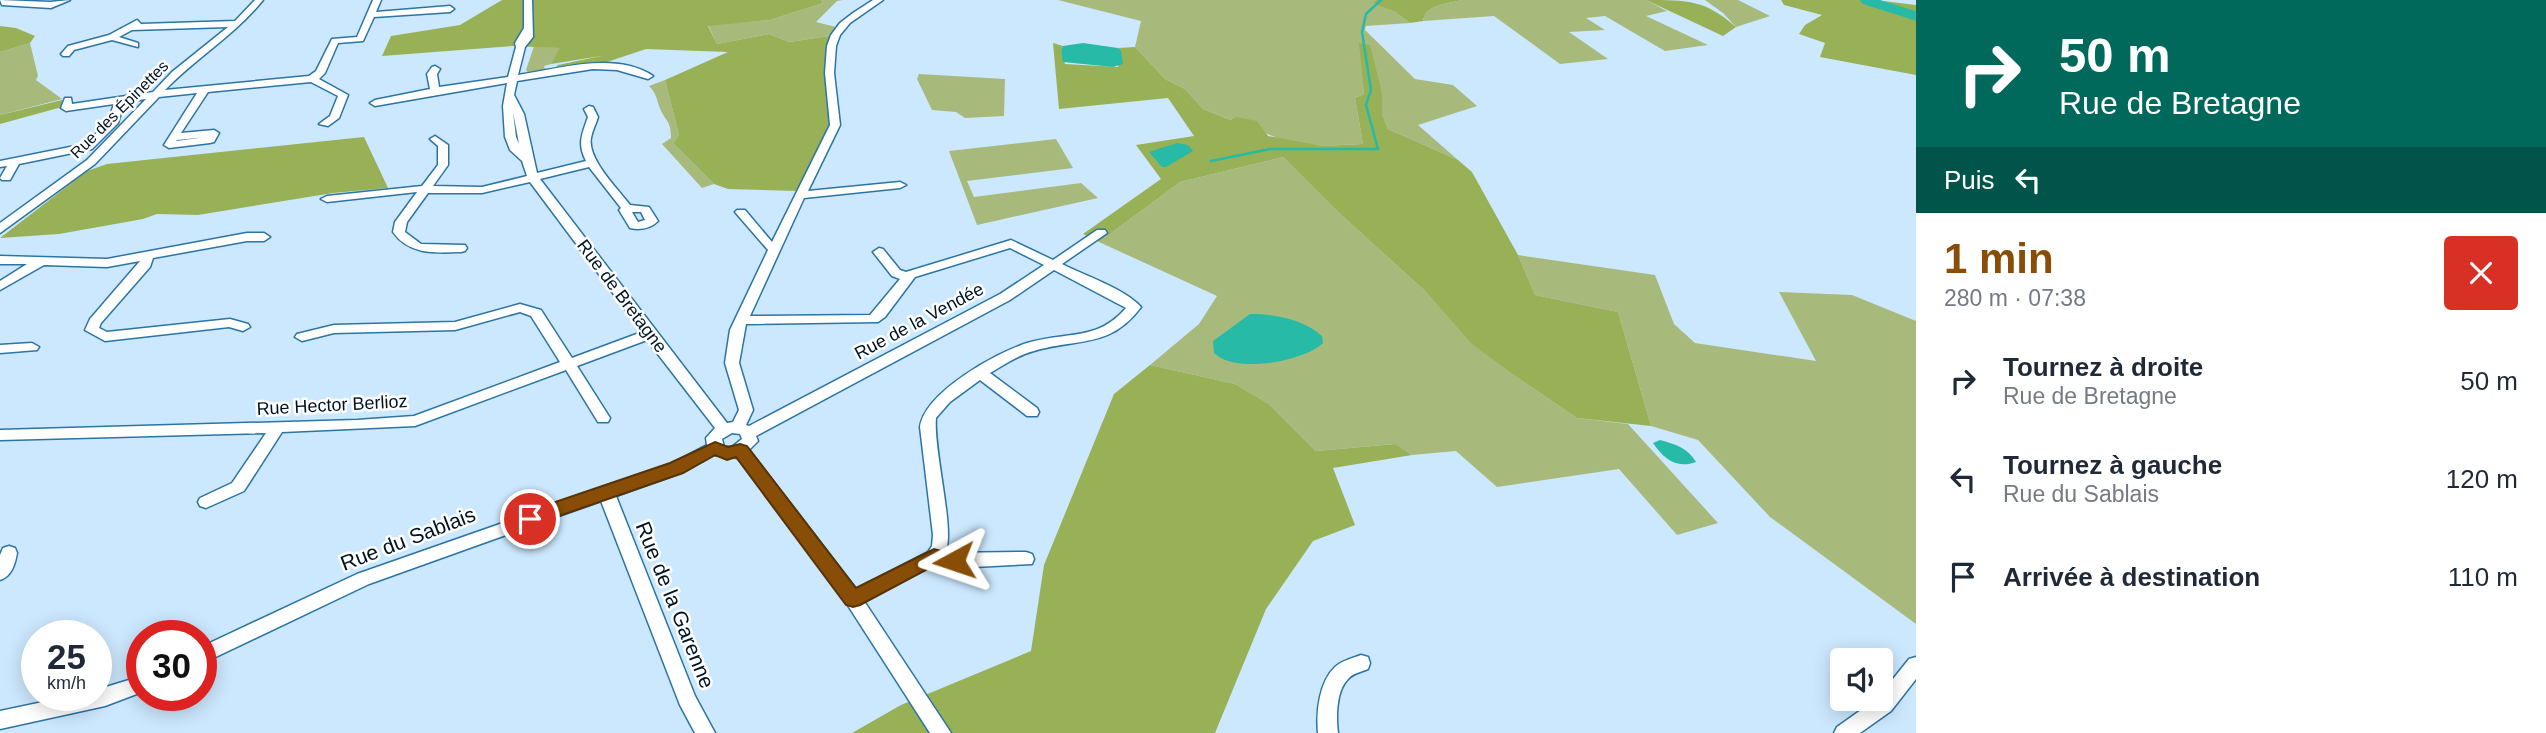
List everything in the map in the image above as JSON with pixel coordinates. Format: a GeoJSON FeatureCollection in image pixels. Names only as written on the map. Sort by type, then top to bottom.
{"type":"FeatureCollection","features":[{"type":"Feature","properties":{"kind":"street"},"geometry":{"type":"LineString","coordinates":[[2,2],[51,5],[66,0]]}},
{"type":"Feature","properties":{"kind":"street"},"geometry":{"type":"LineString","coordinates":[[68,100],[66,108],[157,94],[312,79],[320,73],[335,41],[360,39],[377,0]]}},
{"type":"Feature","properties":{"kind":"street","name":"Rue de Bretagne"},"geometry":{"type":"LineString","coordinates":[[528,0],[529,37],[522,47],[511,97],[516,105],[526,149],[525,159],[533,177],[650,334],[737,430]]}},
{"type":"Feature","properties":{"kind":"street"},"geometry":{"type":"LineString","coordinates":[[737,430],[750,441],[740,450],[727,453],[715,448],[714,438],[737,430],[746,407],[734,372],[732,354],[742,320],[835,125],[830,65],[834,40],[841,27],[879,0]]}},
{"type":"Feature","properties":{"kind":"street","name":"Rue des Épinettes"},"geometry":{"type":"LineString","coordinates":[[0,229],[91,162],[187,64],[237,24],[256,2]]}},
{"type":"Feature","properties":{"kind":"street"},"geometry":{"type":"LineString","coordinates":[[371,15],[450,9]]}},
{"type":"Feature","properties":{"kind":"street"},"geometry":{"type":"LineString","coordinates":[[68,48],[112,37],[142,21]]}},
{"type":"Feature","properties":{"kind":"street"},"geometry":{"type":"LineString","coordinates":[[102,32],[237,24]]}},
{"type":"Feature","properties":{"kind":"street"},"geometry":{"type":"LineString","coordinates":[[112,37],[135,45]]}},
{"type":"Feature","properties":{"kind":"street"},"geometry":{"type":"LineString","coordinates":[[375,103],[435,90],[600,66],[618,67],[648,76]]}},
{"type":"Feature","properties":{"kind":"street"},"geometry":{"type":"LineString","coordinates":[[435,69],[432,74],[435,90]]}},
{"type":"Feature","properties":{"kind":"street"},"geometry":{"type":"LineString","coordinates":[[312,79],[343,95],[334,118],[324,124]]}},
{"type":"Feature","properties":{"kind":"street"},"geometry":{"type":"LineString","coordinates":[[173,137],[204,90]]}},
{"type":"Feature","properties":{"kind":"street"},"geometry":{"type":"LineString","coordinates":[[0,164],[88,147],[113,124],[120,100]]}},
{"type":"Feature","properties":{"kind":"street"},"geometry":{"type":"LineString","coordinates":[[589,109],[593,117],[584,146],[592,163],[627,208]]}},
{"type":"Feature","properties":{"kind":"street"},"geometry":{"type":"LineString","coordinates":[[435,139],[443,145],[443,164],[427,190],[401,222],[400,236],[407,243],[421,247],[461,248]]}},
{"type":"Feature","properties":{"kind":"street"},"geometry":{"type":"LineString","coordinates":[[6,178],[15,161]]}},
{"type":"Feature","properties":{"kind":"street"},"geometry":{"type":"LineString","coordinates":[[327,199],[381,191],[475,191],[592,163]]}},
{"type":"Feature","properties":{"kind":"street"},"geometry":{"type":"LineString","coordinates":[[800,195],[900,185]]}},
{"type":"Feature","properties":{"kind":"street"},"geometry":{"type":"LineString","coordinates":[[741,212],[769,246],[776,250]]}},
{"type":"Feature","properties":{"kind":"street","name":"Rue de la Vendée"},"geometry":{"type":"LineString","coordinates":[[737,430],[983,310],[1101,233]]}},
{"type":"Feature","properties":{"kind":"street"},"geometry":{"type":"LineString","coordinates":[[0,260],[88,264],[247,237],[264,237]]}},
{"type":"Feature","properties":{"kind":"street"},"geometry":{"type":"LineString","coordinates":[[742,320],[873,318],[880,314],[906,277],[1011,244],[1134,307],[1129,315],[1104,334],[1085,340],[1033,346],[1017,352],[940,402],[928,421],[941,535],[940,547],[934,557],[853,599]]}},
{"type":"Feature","properties":{"kind":"street"},"geometry":{"type":"LineString","coordinates":[[879,252],[896,273],[906,277]]}},
{"type":"Feature","properties":{"kind":"street"},"geometry":{"type":"LineString","coordinates":[[147,256],[146,264],[95,322],[92,331],[94,334],[105,337],[230,323],[243,327]]}},
{"type":"Feature","properties":{"kind":"street"},"geometry":{"type":"LineString","coordinates":[[0,286],[41,262]]}},
{"type":"Feature","properties":{"kind":"street"},"geometry":{"type":"LineString","coordinates":[[302,337],[334,329],[454,326],[513,309],[528,308],[536,313],[603,418]]}},
{"type":"Feature","properties":{"kind":"street","name":"Rue Hector Berlioz"},"geometry":{"type":"LineString","coordinates":[[0,435],[276,428],[415,421],[650,334]]}},
{"type":"Feature","properties":{"kind":"street"},"geometry":{"type":"LineString","coordinates":[[0,349],[32,347]]}},
{"type":"Feature","properties":{"kind":"street"},"geometry":{"type":"LineString","coordinates":[[982,374],[1032,412]]}},
{"type":"Feature","properties":{"kind":"street"},"geometry":{"type":"LineString","coordinates":[[206,502],[238,486],[276,428]]}},
{"type":"Feature","properties":{"kind":"street","name":"Rue du Sablais"},"geometry":{"type":"LineString","coordinates":[[217,648],[363,579],[677,468],[715,448]]}},
{"type":"Feature","properties":{"kind":"street"},"geometry":{"type":"LineString","coordinates":[[740,450],[853,599],[941,733]]}},
{"type":"Feature","properties":{"kind":"street","name":"Rue de la Garenne"},"geometry":{"type":"LineString","coordinates":[[607,492],[687,699],[705,733]]}},
{"type":"Feature","properties":{"kind":"street"},"geometry":{"type":"LineString","coordinates":[[0,573],[6,565],[9,553]]}},
{"type":"Feature","properties":{"kind":"street"},"geometry":{"type":"LineString","coordinates":[[934,557],[954,561],[1026,559]]}},
{"type":"Feature","properties":{"kind":"street"},"geometry":{"type":"LineString","coordinates":[[1328,733],[1325,719],[1338,677],[1342,670],[1361,663]]}},
{"type":"Feature","properties":{"kind":"street"},"geometry":{"type":"LineString","coordinates":[[1844,733],[1884,705],[1916,665]]}},
{"type":"Feature","properties":{"kind":"street"},"geometry":{"type":"LineString","coordinates":[[0,720],[105,697],[126,690]]}},
{"type":"Feature","properties":{"kind":"shaded area"},"geometry":{"type":"Polygon","coordinates":[[[502,0],[821,0],[823,3],[770,20],[708,26],[717,44],[769,34],[789,42],[829,36],[830,130],[797,191],[728,189],[714,184],[673,143],[679,135],[665,80],[728,52],[646,49],[601,64],[553,70],[558,65],[601,56],[551,64],[560,48],[512,46],[382,56],[391,36],[460,25],[502,0]]]}},
{"type":"Feature","properties":{"kind":"shaded area"},"geometry":{"type":"Polygon","coordinates":[[[821,0],[843,0],[837,1],[816,22],[836,27],[829,36],[789,42],[769,34],[717,44],[708,25],[770,20],[823,3],[821,0]]]}},
{"type":"Feature","properties":{"kind":"shaded area"},"geometry":{"type":"Polygon","coordinates":[[[1058,0],[1376,0],[1374,3],[1395,12],[1410,23],[1366,26],[1365,30],[1415,79],[1453,85],[1477,106],[1418,125],[1458,160],[1388,129],[1382,114],[1382,93],[1360,43],[1364,94],[1355,98],[1363,144],[1322,146],[1288,142],[1203,109],[1185,89],[1165,79],[1135,47],[1141,21],[1058,0]]]}},
{"type":"Feature","properties":{"kind":"shaded area"},"geometry":{"type":"Polygon","coordinates":[[[1376,0],[1462,0],[1433,8],[1428,11],[1423,21],[1410,23],[1395,12],[1373,3],[1376,0]]]}},
{"type":"Feature","properties":{"kind":"shaded area"},"geometry":{"type":"Polygon","coordinates":[[[1462,0],[1646,0],[1667,11],[1646,16],[1708,45],[1665,51],[1605,16],[1586,18],[1605,30],[1569,32],[1608,59],[1560,64],[1494,16],[1423,21],[1428,11],[1433,8],[1462,0]]]}},
{"type":"Feature","properties":{"kind":"shaded area"},"geometry":{"type":"Polygon","coordinates":[[[1646,0],[1696,3],[1715,11],[1736,27],[1723,36],[1646,0]]]}},
{"type":"Feature","properties":{"kind":"shaded area"},"geometry":{"type":"Polygon","coordinates":[[[1705,0],[1738,0],[1770,16],[1736,27],[1705,0]]]}},
{"type":"Feature","properties":{"kind":"shaded area"},"geometry":{"type":"Polygon","coordinates":[[[1781,0],[1875,0],[1916,5],[1916,75],[1820,57],[1825,43],[1799,34],[1805,25],[1822,15],[1784,5],[1781,0]]]}},
{"type":"Feature","properties":{"kind":"shaded area"},"geometry":{"type":"Polygon","coordinates":[[[0,26],[16,28],[35,36],[30,43],[0,52],[0,26]]]}},
{"type":"Feature","properties":{"kind":"shaded area"},"geometry":{"type":"Polygon","coordinates":[[[30,43],[38,76],[36,80],[62,99],[0,115],[0,52],[30,43]]]}},
{"type":"Feature","properties":{"kind":"shaded area"},"geometry":{"type":"Polygon","coordinates":[[[1053,43],[1063,46],[1061,50],[1065,64],[1118,67],[1121,50],[1118,48],[1135,47],[1165,79],[1185,89],[1203,109],[1231,120],[1236,117],[1257,121],[1268,136],[1322,146],[1363,144],[1355,98],[1364,94],[1359,43],[1370,45],[1382,93],[1382,114],[1388,129],[1458,160],[1472,172],[1518,255],[1535,295],[1618,312],[1651,426],[1577,418],[1512,374],[1472,344],[1425,291],[1337,211],[1283,157],[1180,182],[1099,242],[1083,234],[1161,179],[1136,145],[1194,136],[1168,98],[1059,109],[1053,43]]]}},
{"type":"Feature","properties":{"kind":"shaded area"},"geometry":{"type":"Polygon","coordinates":[[[1083,43],[1118,48],[1121,50],[1123,64],[1113,67],[1063,62],[1063,46],[1083,43]]]}},
{"type":"Feature","properties":{"kind":"shaded area"},"geometry":{"type":"Polygon","coordinates":[[[534,46],[561,48],[551,64],[544,66],[545,69],[553,70],[529,74],[526,70],[534,46]]]}},
{"type":"Feature","properties":{"kind":"shaded area"},"geometry":{"type":"Polygon","coordinates":[[[919,74],[1005,79],[1004,116],[965,118],[956,112],[932,110],[917,79],[919,74]]]}},
{"type":"Feature","properties":{"kind":"shaded area"},"geometry":{"type":"Polygon","coordinates":[[[665,80],[679,135],[673,143],[714,184],[702,188],[662,144],[671,138],[670,127],[649,86],[665,80]]]}},
{"type":"Feature","properties":{"kind":"shaded area"},"geometry":{"type":"Polygon","coordinates":[[[62,100],[62,107],[0,124],[0,115],[62,100]]]}},
{"type":"Feature","properties":{"kind":"shaded area"},"geometry":{"type":"Polygon","coordinates":[[[364,137],[388,188],[333,193],[198,215],[157,214],[59,234],[0,238],[87,171],[107,164],[364,137]]]}},
{"type":"Feature","properties":{"kind":"shaded area"},"geometry":{"type":"Polygon","coordinates":[[[1056,139],[1073,168],[967,181],[974,197],[1081,183],[1098,198],[977,225],[949,151],[1056,139]]]}},
{"type":"Feature","properties":{"kind":"shaded area"},"geometry":{"type":"Polygon","coordinates":[[[1177,143],[1188,145],[1193,151],[1166,167],[1162,167],[1149,152],[1177,143]]]}},
{"type":"Feature","properties":{"kind":"shaded area"},"geometry":{"type":"Polygon","coordinates":[[[1283,157],[1337,211],[1425,291],[1473,344],[1577,418],[1628,424],[1718,523],[1677,535],[1619,469],[1497,487],[1456,451],[1412,455],[1394,444],[1316,451],[1269,404],[1235,384],[1150,365],[1199,324],[1217,296],[1099,242],[1180,182],[1283,157]]]}},
{"type":"Feature","properties":{"kind":"shaded area"},"geometry":{"type":"Polygon","coordinates":[[[1518,255],[1655,275],[1674,324],[1695,343],[1816,361],[1779,292],[1852,295],[1916,321],[1916,624],[1770,517],[1698,440],[1651,426],[1618,312],[1535,295],[1518,255]]]}},
{"type":"Feature","properties":{"kind":"shaded area"},"geometry":{"type":"Polygon","coordinates":[[[1250,314],[1278,316],[1306,325],[1322,336],[1323,343],[1300,356],[1269,363],[1237,363],[1214,353],[1213,341],[1250,314]]]}},
{"type":"Feature","properties":{"kind":"shaded area"},"geometry":{"type":"Polygon","coordinates":[[[1150,365],[1235,384],[1269,404],[1316,451],[1395,444],[1412,455],[1333,468],[1355,525],[1313,541],[1266,609],[1215,733],[852,733],[901,705],[1031,651],[1044,565],[1114,394],[1150,365]]]}},
{"type":"Feature","properties":{"kind":"shaded area"},"geometry":{"type":"Polygon","coordinates":[[[1660,440],[1685,450],[1696,462],[1682,464],[1671,461],[1653,443],[1660,440]]]}},
{"type":"Feature","properties":{"kind":"waterway"},"geometry":{"type":"LineString","coordinates":[[1211,161],[1270,149],[1378,149],[1366,105],[1371,90],[1362,32],[1366,14],[1381,0]]}},
{"type":"Feature","properties":{"kind":"waterway"},"geometry":{"type":"LineString","coordinates":[[1865,0],[1916,16]]}},
{"type":"Feature","properties":{"kind":"route"},"geometry":{"type":"LineString","coordinates":[[530,519],[677,468],[715,448],[727,453],[740,450],[853,599],[934,557],[954,561]]}}]}
